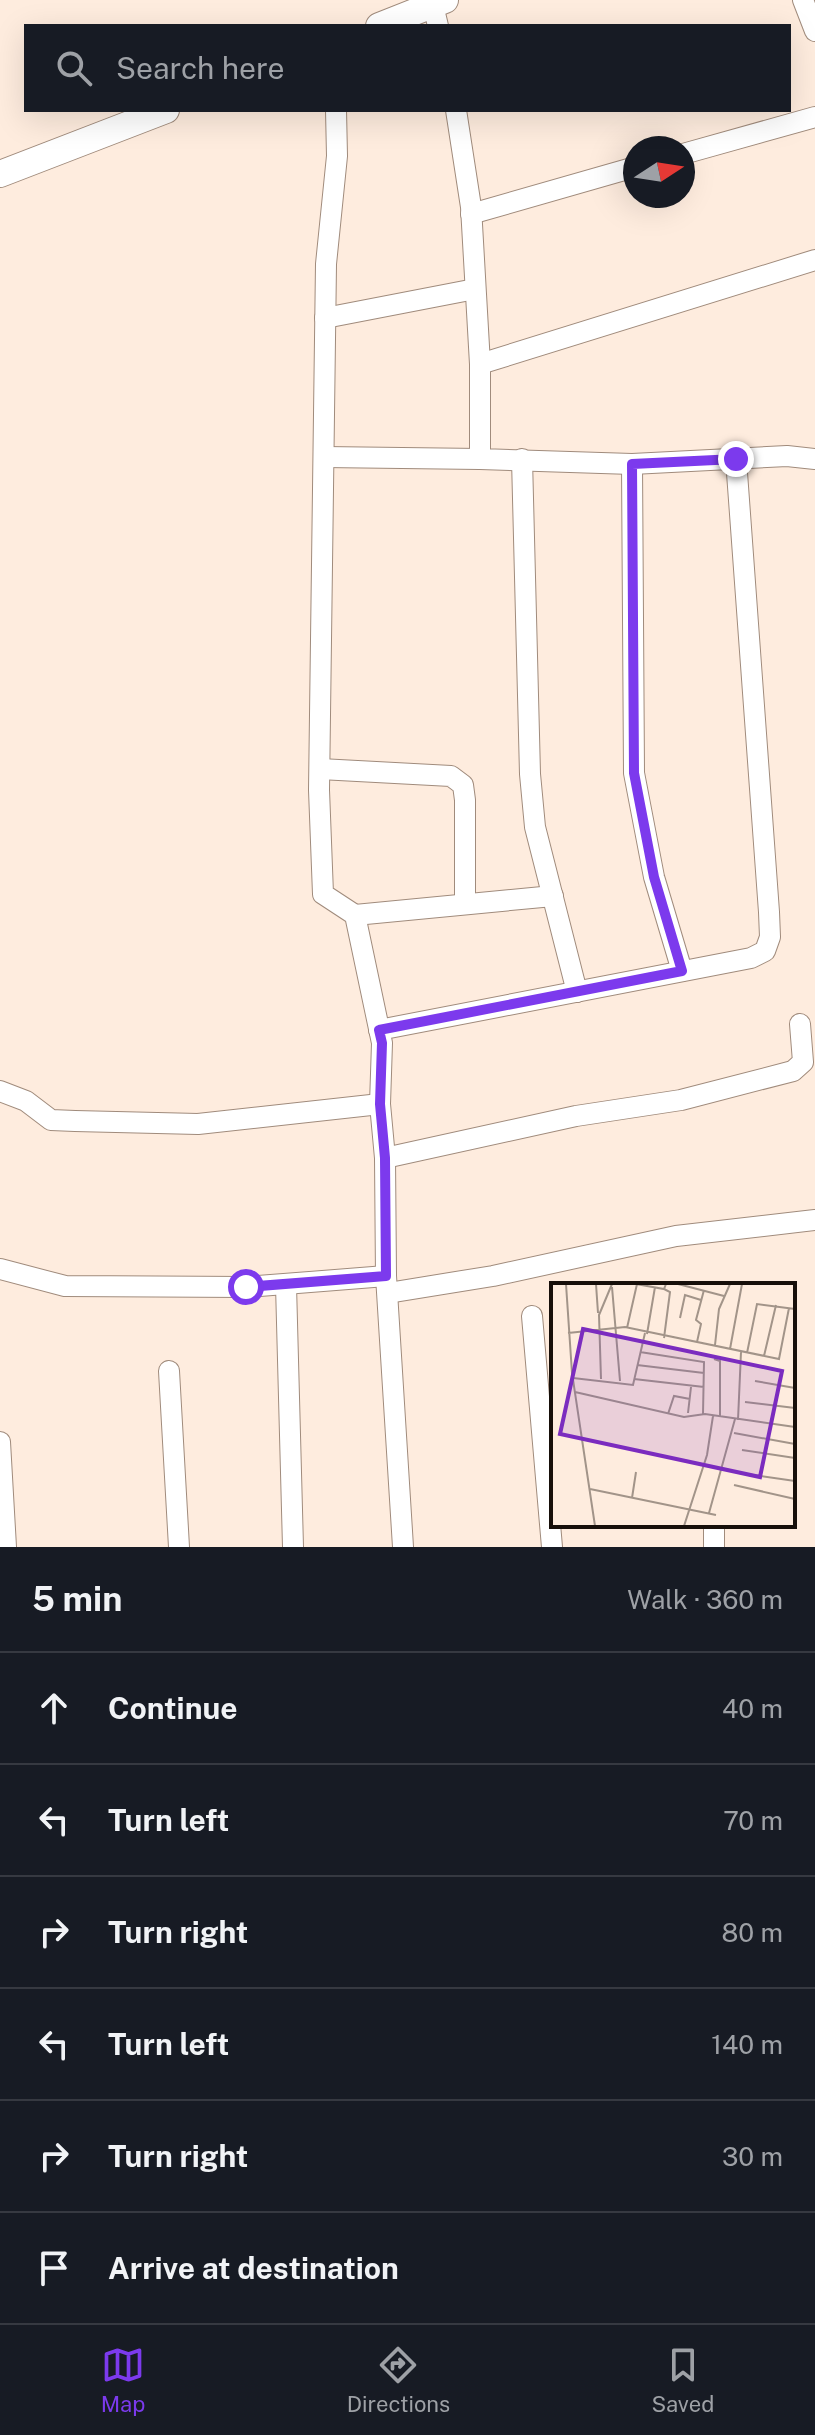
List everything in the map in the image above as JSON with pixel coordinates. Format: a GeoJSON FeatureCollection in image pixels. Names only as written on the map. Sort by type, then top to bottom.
{"type":"FeatureCollection","features":[{"type":"Feature","properties":{"kind":"street"},"geometry":{"type":"LineString","coordinates":[[803,0],[815,31]]}},
{"type":"Feature","properties":{"kind":"street"},"geometry":{"type":"LineString","coordinates":[[386,24],[438,10]]}},
{"type":"Feature","properties":{"kind":"street"},"geometry":{"type":"LineString","coordinates":[[0,174],[161,112]]}},
{"type":"Feature","properties":{"kind":"street"},"geometry":{"type":"LineString","coordinates":[[336,112],[337,156],[326,264],[325,318],[320,769],[323,894],[355,915],[553,896]]}},
{"type":"Feature","properties":{"kind":"street"},"geometry":{"type":"LineString","coordinates":[[456,112],[471,214],[480,364],[480,459]]}},
{"type":"Feature","properties":{"kind":"street"},"geometry":{"type":"LineString","coordinates":[[695,151],[815,117]]}},
{"type":"Feature","properties":{"kind":"street"},"geometry":{"type":"LineString","coordinates":[[471,214],[623,170]]}},
{"type":"Feature","properties":{"kind":"street"},"geometry":{"type":"LineString","coordinates":[[480,364],[815,260]]}},
{"type":"Feature","properties":{"kind":"street"},"geometry":{"type":"LineString","coordinates":[[325,318],[475,289]]}},
{"type":"Feature","properties":{"kind":"street"},"geometry":{"type":"LineString","coordinates":[[324,457],[522,459],[632,464],[787,456],[815,459]]}},
{"type":"Feature","properties":{"kind":"street"},"geometry":{"type":"LineString","coordinates":[[522,459],[530,774],[535,827],[577,992]]}},
{"type":"Feature","properties":{"kind":"street"},"geometry":{"type":"LineString","coordinates":[[379,1030],[751,958],[765,951],[770,937],[736,459]]}},
{"type":"Feature","properties":{"kind":"street"},"geometry":{"type":"LineString","coordinates":[[632,464],[634,773],[654,877],[682,971]]}},
{"type":"Feature","properties":{"kind":"street"},"geometry":{"type":"LineString","coordinates":[[320,769],[451,776],[463,785],[465,904]]}},
{"type":"Feature","properties":{"kind":"street"},"geometry":{"type":"LineString","coordinates":[[355,915],[382,1043],[380,1104],[385,1158],[387,1285],[403,1547]]}},
{"type":"Feature","properties":{"kind":"street"},"geometry":{"type":"LineString","coordinates":[[385,1158],[576,1116],[681,1100],[793,1071],[803,1062],[800,1024]]}},
{"type":"Feature","properties":{"kind":"street"},"geometry":{"type":"LineString","coordinates":[[0,1091],[26,1101],[51,1120],[75,1121],[198,1124],[380,1104]]}},
{"type":"Feature","properties":{"kind":"street"},"geometry":{"type":"LineString","coordinates":[[0,1269],[65,1286],[387,1285],[493,1276],[676,1236],[815,1220]]}},
{"type":"Feature","properties":{"kind":"street"},"geometry":{"type":"LineString","coordinates":[[286,1285],[293,1547]]}},
{"type":"Feature","properties":{"kind":"street"},"geometry":{"type":"LineString","coordinates":[[532,1316],[552,1547]]}},
{"type":"Feature","properties":{"kind":"street"},"geometry":{"type":"LineString","coordinates":[[169,1371],[179,1547]]}},
{"type":"Feature","properties":{"kind":"street"},"geometry":{"type":"LineString","coordinates":[[0,1442],[6,1547]]}},
{"type":"Feature","properties":{"kind":"route"},"geometry":{"type":"LineString","coordinates":[[246,1287],[386,1276],[385,1158],[380,1104],[382,1043],[379,1030],[682,971],[654,877],[634,773],[632,464],[736,459]]}}]}
